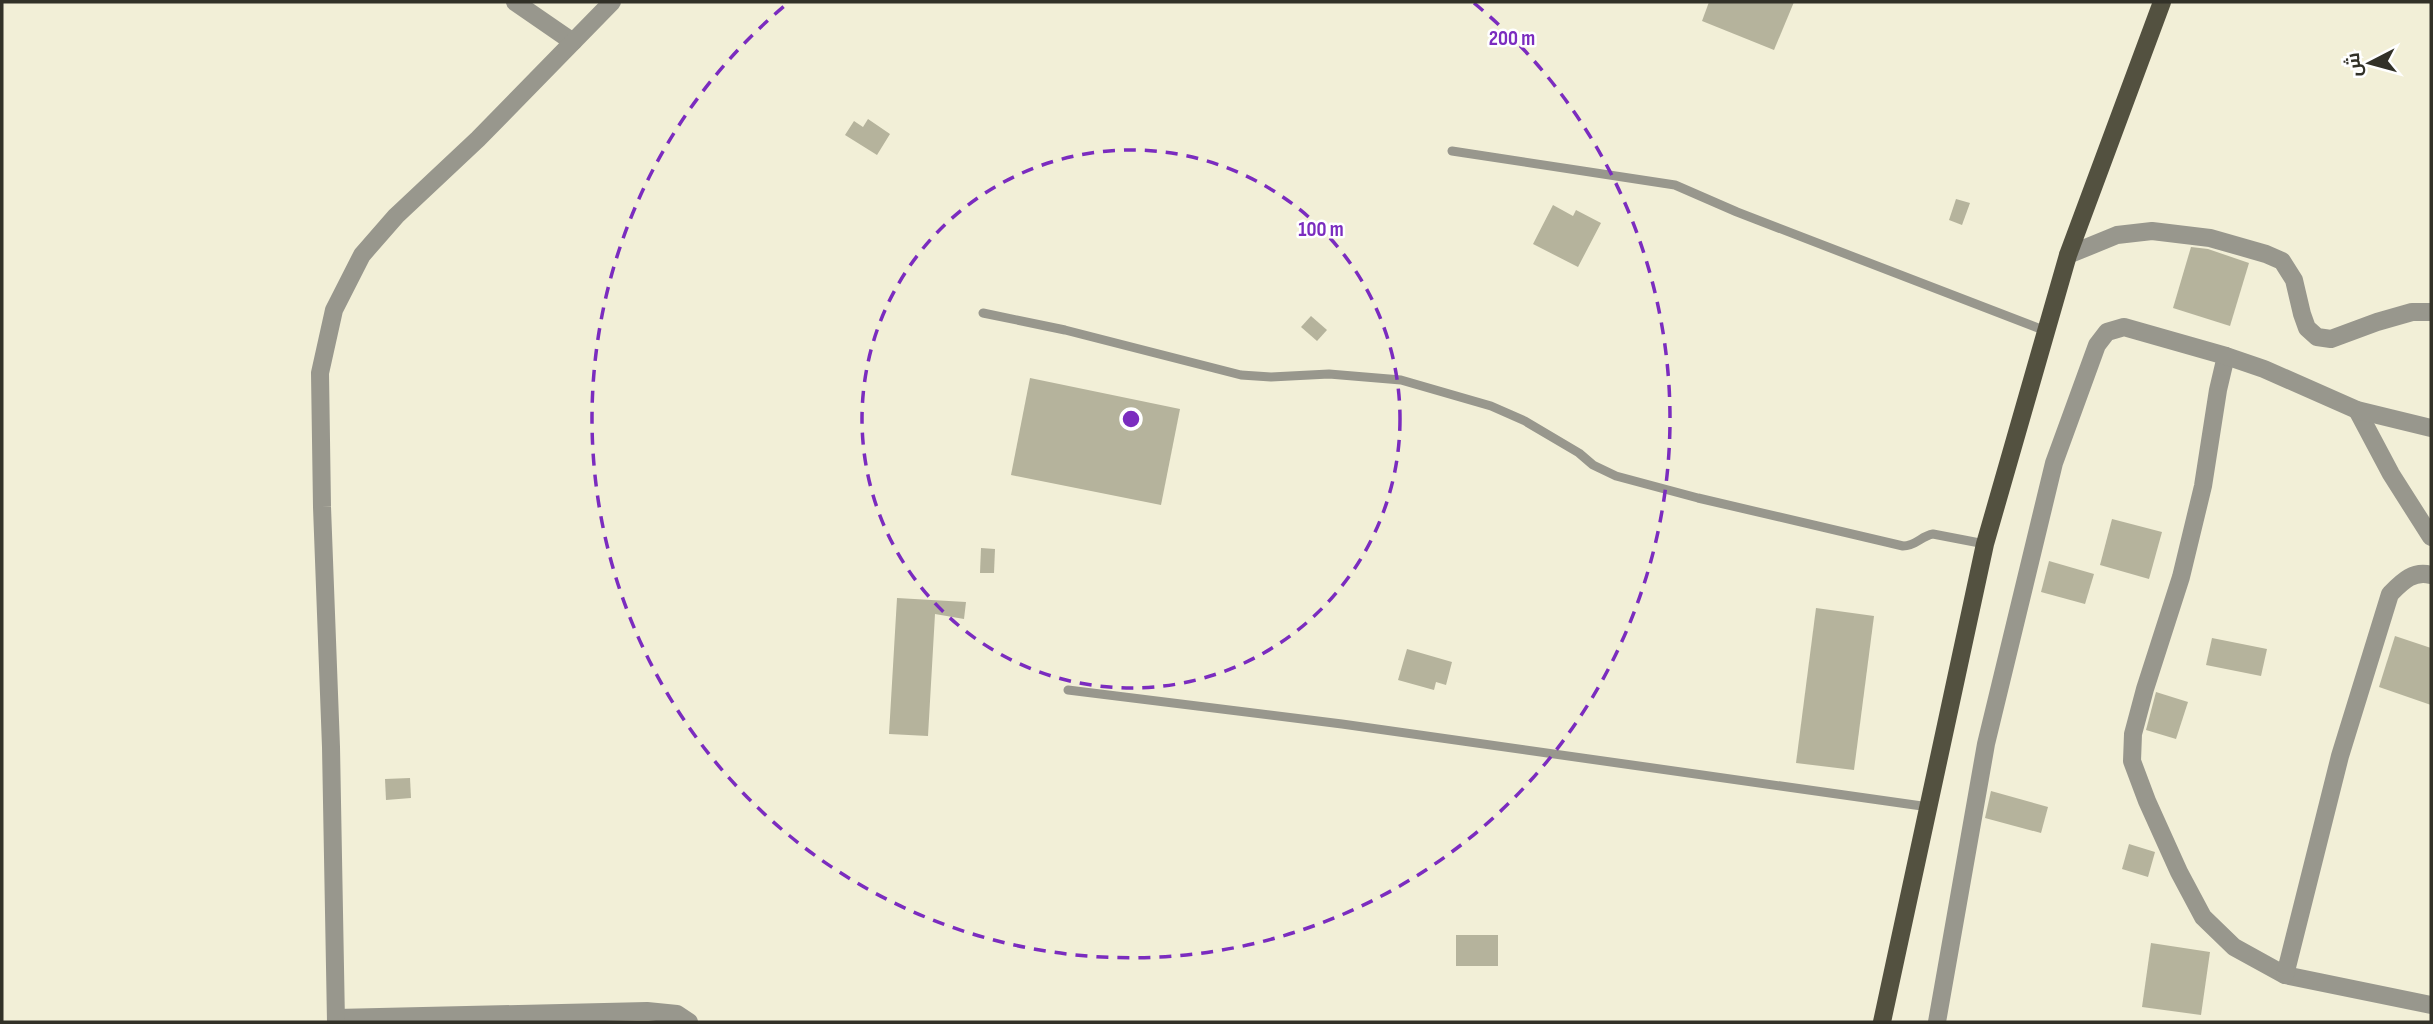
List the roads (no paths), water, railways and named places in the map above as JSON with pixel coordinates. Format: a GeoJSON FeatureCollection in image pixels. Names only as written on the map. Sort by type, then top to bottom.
{"type":"FeatureCollection","features":[{"type":"Feature","properties":{"kind":"main road"},"geometry":{"type":"LineString","coordinates":[[1882,1022],[1985,544],[2068,255],[2162,2]]}},
{"type":"Feature","properties":{"kind":"street"},"geometry":{"type":"LineString","coordinates":[[515,2],[573,43]]}},
{"type":"Feature","properties":{"kind":"street"},"geometry":{"type":"LineString","coordinates":[[612,2],[478,139],[396,216],[362,255],[334,310],[320,373],[321,507],[331,747],[336,1020],[647,1012],[677,1014],[690,1022]]}},
{"type":"Feature","properties":{"kind":"street"},"geometry":{"type":"LineString","coordinates":[[2068,255],[2117,235],[2152,231],[2210,238],[2266,254],[2282,261],[2294,280],[2307,328],[2317,337],[2331,339],[2400,315],[2431,312]]}},
{"type":"Feature","properties":{"kind":"street"},"geometry":{"type":"LineString","coordinates":[[1937,1022],[1986,744],[2054,463],[2097,345],[2107,332],[2124,327],[2226,356],[2264,369],[2357,410],[2431,428]]}},
{"type":"Feature","properties":{"kind":"street"},"geometry":{"type":"LineString","coordinates":[[2226,356],[2203,486],[2181,577],[2133,734],[2132,761],[2174,862],[2203,917],[2234,947],[2285,975],[2431,1005]]}},
{"type":"Feature","properties":{"kind":"street"},"geometry":{"type":"LineString","coordinates":[[2357,410],[2391,474],[2431,537]]}},
{"type":"Feature","properties":{"kind":"street"},"geometry":{"type":"LineString","coordinates":[[2285,975],[2340,756],[2390,594],[2407,578],[2424,573],[2431,575]]}},
{"type":"Feature","properties":{"kind":"lane"},"geometry":{"type":"LineString","coordinates":[[1452,151],[1675,185],[1737,212],[2047,332]]}},
{"type":"Feature","properties":{"kind":"lane"},"geometry":{"type":"LineString","coordinates":[[984,313],[1065,330],[1241,375],[1270,377],[1329,374],[1401,380],[1491,406],[1525,421],[1616,476],[1903,546],[1911,546],[1925,535],[1933,534],[1985,544]]}},
{"type":"Feature","properties":{"kind":"lane"},"geometry":{"type":"LineString","coordinates":[[1069,690],[1370,728],[1929,807]]}}]}
